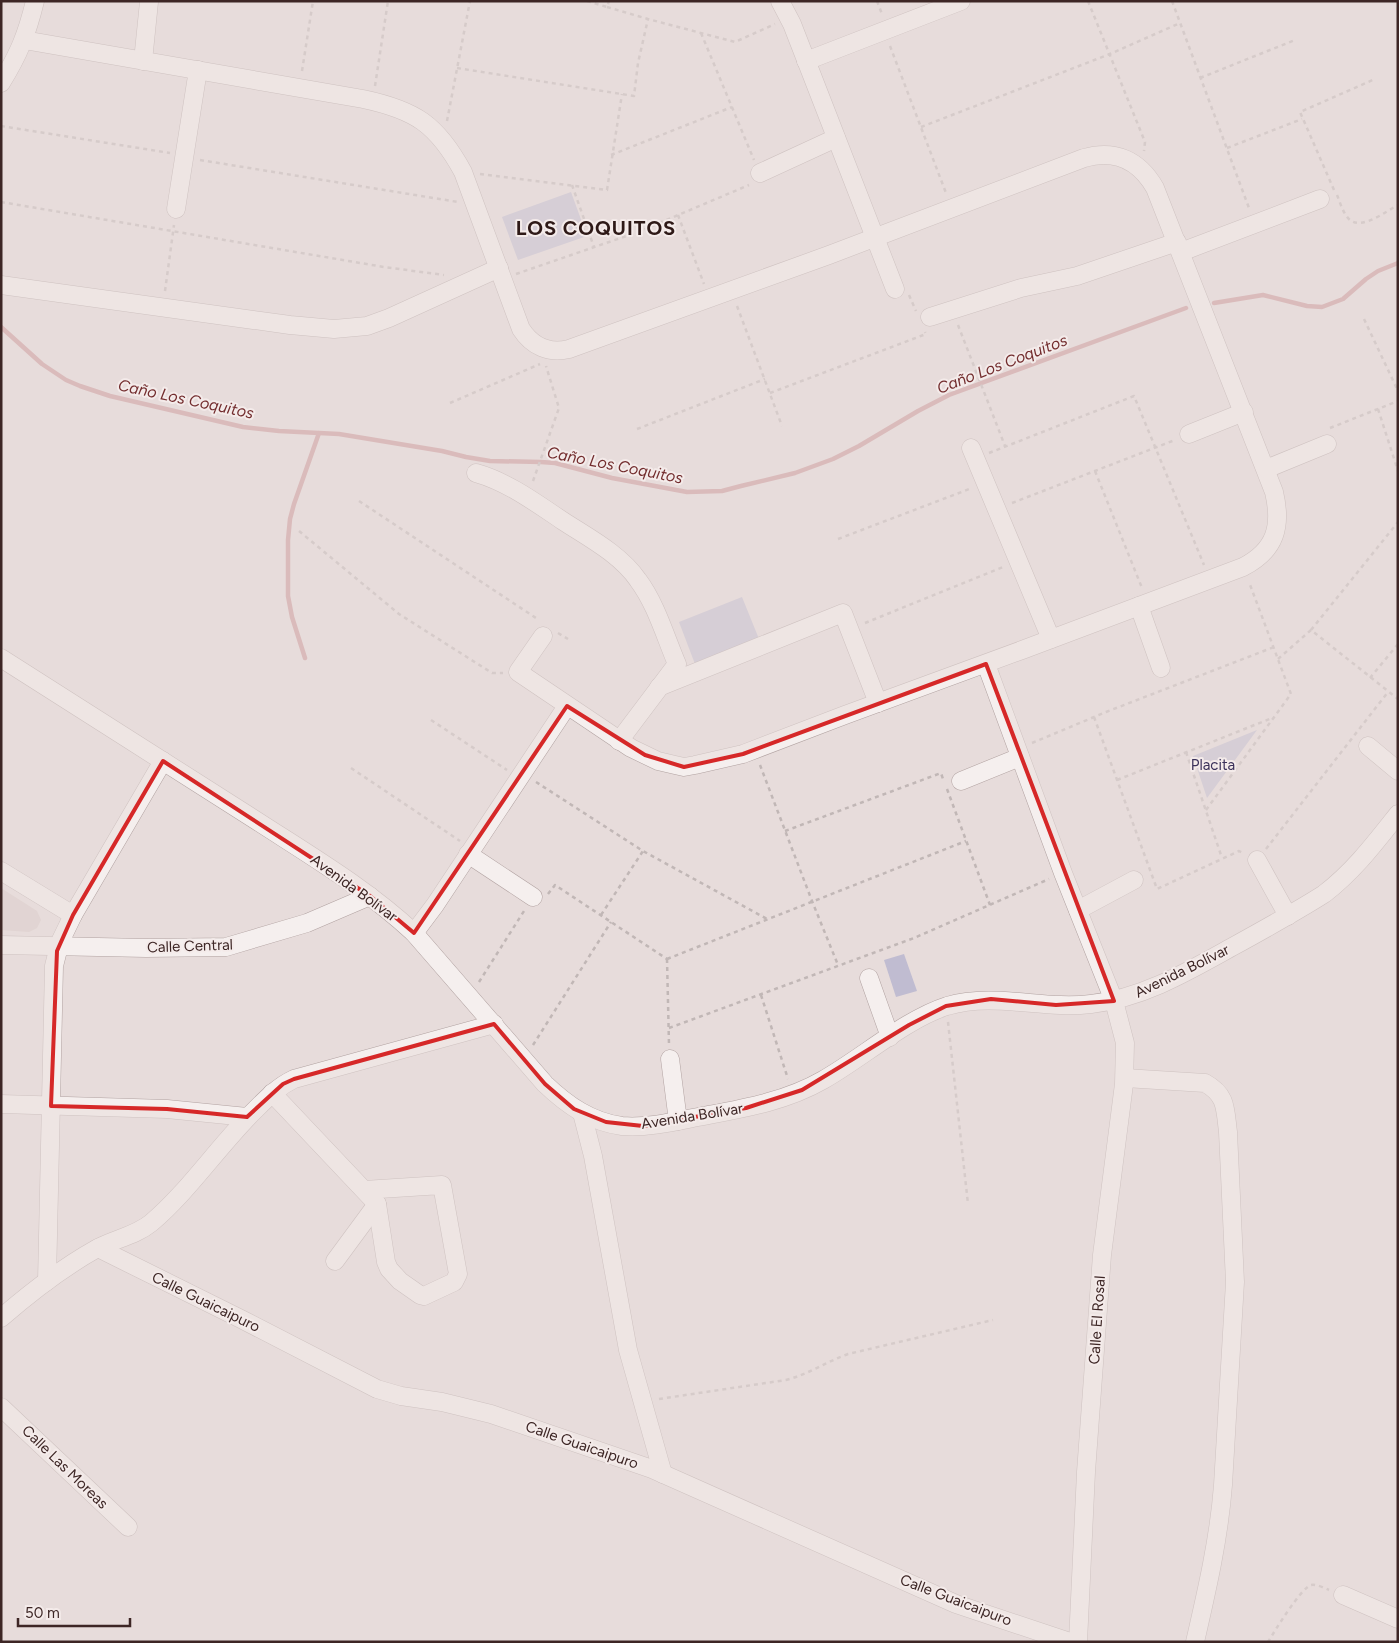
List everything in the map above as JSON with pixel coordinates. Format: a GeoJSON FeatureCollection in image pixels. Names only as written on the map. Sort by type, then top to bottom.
{"type":"FeatureCollection","features":[{"type":"Feature","properties":{"kind":"street"},"geometry":{"type":"LineString","coordinates":[[1,83],[24,40],[35,1]]}},
{"type":"Feature","properties":{"kind":"street"},"geometry":{"type":"LineString","coordinates":[[780,1],[789,18],[895,288]]}},
{"type":"Feature","properties":{"kind":"street"},"geometry":{"type":"LineString","coordinates":[[806,61],[961,1]]}},
{"type":"Feature","properties":{"kind":"street"},"geometry":{"type":"LineString","coordinates":[[143,61],[149,2]]}},
{"type":"Feature","properties":{"kind":"street"},"geometry":{"type":"LineString","coordinates":[[24,40],[373,101],[390,105],[416,116],[438,134],[463,172],[521,328],[525,335],[550,351],[559,352],[569,349],[1095,154],[1115,155],[1126,159],[1144,170],[1155,188],[1179,247],[1266,469],[1276,502],[1278,510],[1276,528],[1264,553],[1254,561],[1243,567],[754,750],[728,758],[684,766],[658,761],[619,741],[518,672],[546,630]]}},
{"type":"Feature","properties":{"kind":"street"},"geometry":{"type":"LineString","coordinates":[[176,208],[198,70]]}},
{"type":"Feature","properties":{"kind":"street"},"geometry":{"type":"LineString","coordinates":[[760,173],[836,138]]}},
{"type":"Feature","properties":{"kind":"street"},"geometry":{"type":"LineString","coordinates":[[923,319],[1021,288],[1077,276],[1179,247],[1255,224],[1320,199]]}},
{"type":"Feature","properties":{"kind":"street"},"geometry":{"type":"LineString","coordinates":[[1,285],[290,325],[334,329],[374,324],[453,288],[501,273]]}},
{"type":"Feature","properties":{"kind":"street"},"geometry":{"type":"LineString","coordinates":[[1189,434],[1244,412]]}},
{"type":"Feature","properties":{"kind":"street"},"geometry":{"type":"LineString","coordinates":[[1266,469],[1327,444]]}},
{"type":"Feature","properties":{"kind":"street"},"geometry":{"type":"LineString","coordinates":[[971,448],[1051,639]]}},
{"type":"Feature","properties":{"kind":"street"},"geometry":{"type":"LineString","coordinates":[[476,473],[492,477],[523,494],[594,540],[638,579],[649,596],[676,664],[619,741]]}},
{"type":"Feature","properties":{"kind":"street"},"geometry":{"type":"LineString","coordinates":[[1143,604],[1161,668]]}},
{"type":"Feature","properties":{"kind":"street"},"geometry":{"type":"LineString","coordinates":[[659,688],[843,613],[878,702]]}},
{"type":"Feature","properties":{"kind":"street","name":"Avenida Bolívar"},"geometry":{"type":"LineString","coordinates":[[1,658],[370,896],[414,933],[524,1060],[562,1100],[590,1117],[622,1126],[643,1126],[678,1121],[746,1108],[793,1094],[822,1080],[890,1037],[946,1006],[991,999],[1056,1005],[1088,1005],[1140,994],[1203,963],[1324,894],[1338,884],[1364,856],[1398,814]]}},
{"type":"Feature","properties":{"kind":"street","name":"Calle El Rosal"},"geometry":{"type":"LineString","coordinates":[[986,664],[1063,873],[1114,1001],[1125,1043],[1125,1078],[1102,1255],[1086,1472],[1078,1642]]}},
{"type":"Feature","properties":{"kind":"street"},"geometry":{"type":"LineString","coordinates":[[414,933],[567,706]]}},
{"type":"Feature","properties":{"kind":"street"},"geometry":{"type":"LineString","coordinates":[[1368,746],[1398,771]]}},
{"type":"Feature","properties":{"kind":"street"},"geometry":{"type":"LineString","coordinates":[[961,781],[1019,753]]}},
{"type":"Feature","properties":{"kind":"street"},"geometry":{"type":"LineString","coordinates":[[47,1281],[54,966],[58,946],[73,915],[163,761]]}},
{"type":"Feature","properties":{"kind":"street"},"geometry":{"type":"LineString","coordinates":[[470,851],[533,897]]}},
{"type":"Feature","properties":{"kind":"street"},"geometry":{"type":"LineString","coordinates":[[1257,860],[1288,916]]}},
{"type":"Feature","properties":{"kind":"street"},"geometry":{"type":"LineString","coordinates":[[1,871],[73,915]]}},
{"type":"Feature","properties":{"kind":"street"},"geometry":{"type":"LineString","coordinates":[[1078,910],[1134,880]]}},
{"type":"Feature","properties":{"kind":"street","name":"Calle Central"},"geometry":{"type":"LineString","coordinates":[[1,945],[192,949],[226,947],[307,923],[370,896]]}},
{"type":"Feature","properties":{"kind":"street"},"geometry":{"type":"LineString","coordinates":[[869,978],[890,1037]]}},
{"type":"Feature","properties":{"kind":"street"},"geometry":{"type":"LineString","coordinates":[[1,1318],[69,1265],[98,1248],[132,1235],[149,1225],[247,1117],[283,1084],[294,1079],[494,1024]]}},
{"type":"Feature","properties":{"kind":"street"},"geometry":{"type":"LineString","coordinates":[[670,1059],[678,1121]]}},
{"type":"Feature","properties":{"kind":"street"},"geometry":{"type":"LineString","coordinates":[[1125,1078],[1205,1083],[1221,1096],[1225,1108],[1228,1132],[1235,1282],[1223,1493],[1216,1546],[1195,1642]]}},
{"type":"Feature","properties":{"kind":"street"},"geometry":{"type":"LineString","coordinates":[[272,1093],[377,1204],[386,1262],[393,1275],[424,1296],[454,1282],[458,1274],[442,1185],[364,1190]]}},
{"type":"Feature","properties":{"kind":"street"},"geometry":{"type":"LineString","coordinates":[[1,1104],[167,1109],[247,1117]]}},
{"type":"Feature","properties":{"kind":"street"},"geometry":{"type":"LineString","coordinates":[[582,1113],[595,1166],[628,1350],[663,1474]]}},
{"type":"Feature","properties":{"kind":"street"},"geometry":{"type":"LineString","coordinates":[[335,1261],[377,1204]]}},
{"type":"Feature","properties":{"kind":"street","name":"Calle Guaicaipuro"},"geometry":{"type":"LineString","coordinates":[[98,1248],[242,1319],[377,1389],[401,1396],[442,1402],[491,1414],[663,1474],[956,1604],[1070,1642]]}},
{"type":"Feature","properties":{"kind":"street","name":"Calle Las Moreas"},"geometry":{"type":"LineString","coordinates":[[1,1407],[128,1527]]}},
{"type":"Feature","properties":{"kind":"street"},"geometry":{"type":"LineString","coordinates":[[1343,1595],[1398,1619]]}},
{"type":"Feature","properties":{"kind":"path"},"geometry":{"type":"LineString","coordinates":[[300,88],[313,1]]}},
{"type":"Feature","properties":{"kind":"path"},"geometry":{"type":"LineString","coordinates":[[373,101],[388,1]]}},
{"type":"Feature","properties":{"kind":"path"},"geometry":{"type":"LineString","coordinates":[[438,134],[446,124],[470,1]]}},
{"type":"Feature","properties":{"kind":"path"},"geometry":{"type":"LineString","coordinates":[[587,1],[734,42],[789,18]]}},
{"type":"Feature","properties":{"kind":"path"},"geometry":{"type":"LineString","coordinates":[[607,7],[609,1]]}},
{"type":"Feature","properties":{"kind":"path"},"geometry":{"type":"LineString","coordinates":[[1088,1],[1145,142],[1144,170]]}},
{"type":"Feature","properties":{"kind":"path"},"geometry":{"type":"LineString","coordinates":[[1172,1],[1255,224]]}},
{"type":"Feature","properties":{"kind":"path"},"geometry":{"type":"LineString","coordinates":[[457,68],[634,96],[638,63],[648,19]]}},
{"type":"Feature","properties":{"kind":"path"},"geometry":{"type":"LineString","coordinates":[[921,127],[1110,54],[1180,23]]}},
{"type":"Feature","properties":{"kind":"path"},"geometry":{"type":"LineString","coordinates":[[884,31],[951,208]]}},
{"type":"Feature","properties":{"kind":"path"},"geometry":{"type":"LineString","coordinates":[[501,273],[594,247],[638,232],[762,179],[701,33]]}},
{"type":"Feature","properties":{"kind":"path"},"geometry":{"type":"LineString","coordinates":[[1200,78],[1295,40]]}},
{"type":"Feature","properties":{"kind":"path"},"geometry":{"type":"LineString","coordinates":[[1374,79],[1300,112],[1349,219],[1356,223],[1368,221],[1398,205]]}},
{"type":"Feature","properties":{"kind":"path"},"geometry":{"type":"LineString","coordinates":[[463,172],[607,190],[611,154],[622,94]]}},
{"type":"Feature","properties":{"kind":"path"},"geometry":{"type":"LineString","coordinates":[[611,154],[732,107]]}},
{"type":"Feature","properties":{"kind":"path"},"geometry":{"type":"LineString","coordinates":[[1227,148],[1303,119]]}},
{"type":"Feature","properties":{"kind":"path"},"geometry":{"type":"LineString","coordinates":[[1,126],[185,156],[205,162],[475,205]]}},
{"type":"Feature","properties":{"kind":"path"},"geometry":{"type":"LineString","coordinates":[[572,185],[594,247]]}},
{"type":"Feature","properties":{"kind":"path"},"geometry":{"type":"LineString","coordinates":[[1,202],[384,267],[445,275],[453,288]]}},
{"type":"Feature","properties":{"kind":"path"},"geometry":{"type":"LineString","coordinates":[[163,308],[176,208]]}},
{"type":"Feature","properties":{"kind":"path"},"geometry":{"type":"LineString","coordinates":[[678,215],[710,298]]}},
{"type":"Feature","properties":{"kind":"path"},"geometry":{"type":"LineString","coordinates":[[770,393],[926,334],[923,319],[905,285],[895,288]]}},
{"type":"Feature","properties":{"kind":"path"},"geometry":{"type":"LineString","coordinates":[[732,290],[782,426]]}},
{"type":"Feature","properties":{"kind":"path"},"geometry":{"type":"LineString","coordinates":[[953,310],[1005,446],[1134,396],[1210,579]]}},
{"type":"Feature","properties":{"kind":"path"},"geometry":{"type":"LineString","coordinates":[[1364,319],[1398,391]]}},
{"type":"Feature","properties":{"kind":"path"},"geometry":{"type":"LineString","coordinates":[[450,403],[545,362],[559,408],[538,467]]}},
{"type":"Feature","properties":{"kind":"path"},"geometry":{"type":"LineString","coordinates":[[637,429],[764,379]]}},
{"type":"Feature","properties":{"kind":"path"},"geometry":{"type":"LineString","coordinates":[[1327,444],[1327,429],[1398,402]]}},
{"type":"Feature","properties":{"kind":"path"},"geometry":{"type":"LineString","coordinates":[[1378,409],[1398,471]]}},
{"type":"Feature","properties":{"kind":"path"},"geometry":{"type":"LineString","coordinates":[[997,509],[1189,434]]}},
{"type":"Feature","properties":{"kind":"path"},"geometry":{"type":"LineString","coordinates":[[1095,471],[1143,604]]}},
{"type":"Feature","properties":{"kind":"path"},"geometry":{"type":"LineString","coordinates":[[838,539],[986,483]]}},
{"type":"Feature","properties":{"kind":"path"},"geometry":{"type":"LineString","coordinates":[[359,501],[546,630],[568,640]]}},
{"type":"Feature","properties":{"kind":"path"},"geometry":{"type":"LineString","coordinates":[[1278,659],[1311,630],[1398,522]]}},
{"type":"Feature","properties":{"kind":"path"},"geometry":{"type":"LineString","coordinates":[[299,531],[386,603],[444,643],[492,673],[518,672]]}},
{"type":"Feature","properties":{"kind":"path"},"geometry":{"type":"LineString","coordinates":[[849,629],[1018,561]]}},
{"type":"Feature","properties":{"kind":"path"},"geometry":{"type":"LineString","coordinates":[[1206,810],[1291,694],[1243,567]]}},
{"type":"Feature","properties":{"kind":"path"},"geometry":{"type":"LineString","coordinates":[[1311,630],[1398,700]]}},
{"type":"Feature","properties":{"kind":"path"},"geometry":{"type":"LineString","coordinates":[[1370,678],[1398,644]]}},
{"type":"Feature","properties":{"kind":"path"},"geometry":{"type":"LineString","coordinates":[[1019,753],[1094,717],[1274,647]]}},
{"type":"Feature","properties":{"kind":"path"},"geometry":{"type":"LineString","coordinates":[[1094,717],[1157,889],[1239,851],[1257,860],[1388,692]]}},
{"type":"Feature","properties":{"kind":"path"},"geometry":{"type":"LineString","coordinates":[[1117,780],[1273,717]]}},
{"type":"Feature","properties":{"kind":"path"},"geometry":{"type":"LineString","coordinates":[[431,720],[643,850],[767,919]]}},
{"type":"Feature","properties":{"kind":"path"},"geometry":{"type":"LineString","coordinates":[[754,750],[838,966]]}},
{"type":"Feature","properties":{"kind":"path"},"geometry":{"type":"LineString","coordinates":[[1186,752],[1222,858]]}},
{"type":"Feature","properties":{"kind":"path"},"geometry":{"type":"LineString","coordinates":[[351,768],[470,851]]}},
{"type":"Feature","properties":{"kind":"path"},"geometry":{"type":"LineString","coordinates":[[785,831],[940,772],[990,905]]}},
{"type":"Feature","properties":{"kind":"path"},"geometry":{"type":"LineString","coordinates":[[667,959],[966,841]]}},
{"type":"Feature","properties":{"kind":"path"},"geometry":{"type":"LineString","coordinates":[[601,915],[643,850]]}},
{"type":"Feature","properties":{"kind":"path"},"geometry":{"type":"LineString","coordinates":[[669,1028],[914,938],[1063,873]]}},
{"type":"Feature","properties":{"kind":"path"},"geometry":{"type":"LineString","coordinates":[[470,996],[533,897],[542,903],[554,885],[667,959]]}},
{"type":"Feature","properties":{"kind":"path"},"geometry":{"type":"LineString","coordinates":[[524,1060],[611,922]]}},
{"type":"Feature","properties":{"kind":"path"},"geometry":{"type":"LineString","coordinates":[[667,959],[670,1059]]}},
{"type":"Feature","properties":{"kind":"path"},"geometry":{"type":"LineString","coordinates":[[760,994],[793,1094]]}},
{"type":"Feature","properties":{"kind":"path"},"geometry":{"type":"LineString","coordinates":[[946,1006],[968,1204]]}},
{"type":"Feature","properties":{"kind":"path"},"geometry":{"type":"LineString","coordinates":[[643,1401],[786,1380],[803,1376],[848,1354],[993,1320]]}},
{"type":"Feature","properties":{"kind":"path"},"geometry":{"type":"LineString","coordinates":[[1268,1642],[1289,1609],[1306,1588],[1311,1585],[1318,1586],[1343,1595]]}},
{"type":"Feature","properties":{"kind":"highlighted area"},"geometry":{"type":"Polygon","coordinates":[[[986,664],[1114,1001],[1056,1005],[991,999],[946,1006],[909,1025],[802,1090],[746,1108],[643,1126],[606,1122],[574,1109],[545,1084],[494,1024],[294,1079],[283,1084],[247,1117],[167,1109],[51,1106],[57,951],[73,915],[163,761],[370,896],[414,933],[567,706],[645,755],[684,767],[743,754],[986,664]]]}},
{"type":"Feature","properties":{"kind":"shaded area"},"geometry":{"type":"Polygon","coordinates":[[[1,888],[37,911],[41,920],[37,928],[29,932],[1,930],[1,888]]]}},
{"type":"Feature","properties":{"kind":"green space"},"geometry":{"type":"Polygon","coordinates":[[[571,192],[587,236],[518,260],[502,217],[571,192]]]}},
{"type":"Feature","properties":{"kind":"green space"},"geometry":{"type":"Polygon","coordinates":[[[742,597],[759,639],[695,664],[679,622],[742,597]]]}},
{"type":"Feature","properties":{"kind":"green space","name":"Placita"},"geometry":{"type":"Polygon","coordinates":[[[1257,730],[1207,798],[1193,756],[1257,730]]]}},
{"type":"Feature","properties":{"kind":"green space"},"geometry":{"type":"Polygon","coordinates":[[[904,954],[917,991],[896,997],[884,960],[904,954]]]}},
{"type":"Feature","properties":{"kind":"waterway","name":"Caño Los Coquitos"},"geometry":{"type":"LineString","coordinates":[[1214,303],[1263,295],[1307,306],[1322,307],[1343,299],[1378,271],[1398,263]]}},
{"type":"Feature","properties":{"kind":"waterway","name":"Caño Los Coquitos"},"geometry":{"type":"LineString","coordinates":[[1,327],[42,364],[66,380],[110,396],[243,427],[339,434],[490,461],[555,463],[612,478],[687,492],[722,491],[795,473],[833,459],[949,395],[1186,308]]}},
{"type":"Feature","properties":{"kind":"waterway"},"geometry":{"type":"LineString","coordinates":[[305,658],[292,617],[288,596],[288,540],[294,504],[319,433]]}},
{"type":"Feature","properties":{"kind":"district","name":"LOS COQUITOS"},"geometry":{"type":"Point","coordinates":[596,228]}}]}
